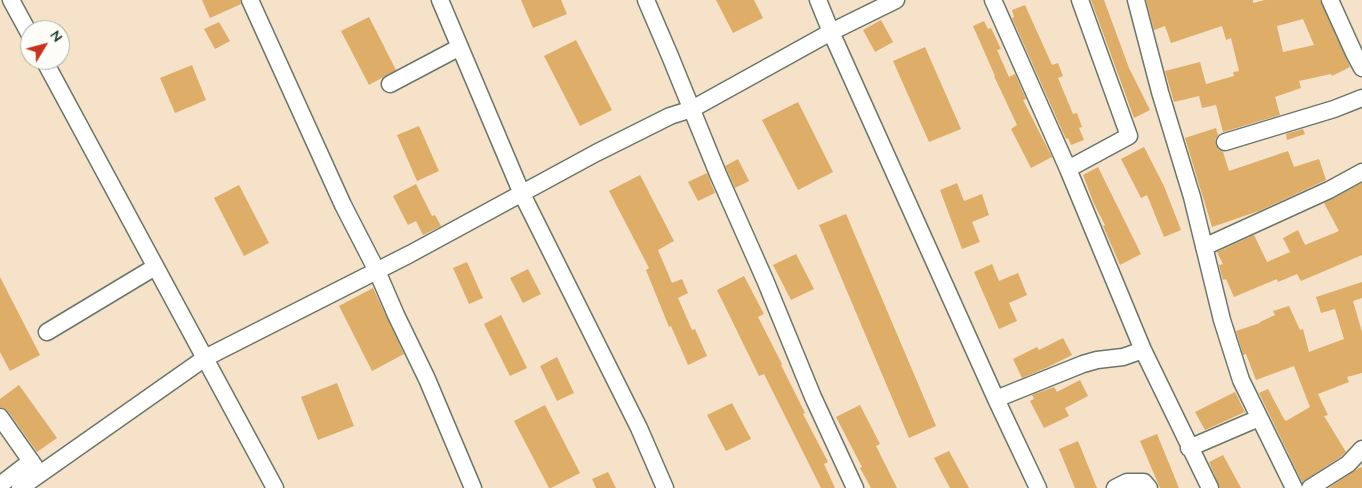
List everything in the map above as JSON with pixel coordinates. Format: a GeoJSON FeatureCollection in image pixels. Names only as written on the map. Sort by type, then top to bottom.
{"type":"FeatureCollection","features":[{"type":"Feature","properties":{"kind":"street"},"geometry":{"type":"LineString","coordinates":[[11,0],[22,20]]}},
{"type":"Feature","properties":{"kind":"street"},"geometry":{"type":"LineString","coordinates":[[250,0],[343,205],[377,271],[427,379],[473,488]]}},
{"type":"Feature","properties":{"kind":"street"},"geometry":{"type":"LineString","coordinates":[[440,0],[522,194],[635,419],[665,488]]}},
{"type":"Feature","properties":{"kind":"street"},"geometry":{"type":"LineString","coordinates":[[646,0],[813,397],[855,488]]}},
{"type":"Feature","properties":{"kind":"street"},"geometry":{"type":"LineString","coordinates":[[818,0],[996,400],[1038,488]]}},
{"type":"Feature","properties":{"kind":"street"},"geometry":{"type":"LineString","coordinates":[[0,485],[36,467],[205,358],[377,271],[596,153],[662,120],[692,109],[831,32],[896,0]]}},
{"type":"Feature","properties":{"kind":"street"},"geometry":{"type":"LineString","coordinates":[[993,0],[1068,169],[1142,350],[1210,488]]}},
{"type":"Feature","properties":{"kind":"street"},"geometry":{"type":"LineString","coordinates":[[1068,169],[1129,136],[1080,0]]}},
{"type":"Feature","properties":{"kind":"street"},"geometry":{"type":"LineString","coordinates":[[1136,0],[1160,92],[1192,197],[1222,320],[1238,372],[1294,488]]}},
{"type":"Feature","properties":{"kind":"street"},"geometry":{"type":"LineString","coordinates":[[1330,0],[1362,68]]}},
{"type":"Feature","properties":{"kind":"street"},"geometry":{"type":"LineString","coordinates":[[390,84],[460,47]]}},
{"type":"Feature","properties":{"kind":"street"},"geometry":{"type":"LineString","coordinates":[[49,70],[275,488]]}},
{"type":"Feature","properties":{"kind":"street"},"geometry":{"type":"LineString","coordinates":[[1226,142],[1334,109],[1362,98]]}},
{"type":"Feature","properties":{"kind":"street"},"geometry":{"type":"LineString","coordinates":[[1204,247],[1329,190],[1362,172]]}},
{"type":"Feature","properties":{"kind":"street"},"geometry":{"type":"LineString","coordinates":[[47,332],[156,267]]}},
{"type":"Feature","properties":{"kind":"street"},"geometry":{"type":"LineString","coordinates":[[996,400],[1084,364],[1097,360],[1123,357],[1142,350]]}},
{"type":"Feature","properties":{"kind":"street"},"geometry":{"type":"LineString","coordinates":[[0,417],[36,467]]}},
{"type":"Feature","properties":{"kind":"street"},"geometry":{"type":"LineString","coordinates":[[1190,448],[1259,418]]}},
{"type":"Feature","properties":{"kind":"street"},"geometry":{"type":"LineString","coordinates":[[1310,488],[1348,464],[1362,449]]}},
{"type":"Feature","properties":{"kind":"street"},"geometry":{"type":"LineString","coordinates":[[20,488],[36,467]]}},
{"type":"Feature","properties":{"kind":"street"},"geometry":{"type":"LineString","coordinates":[[1115,488],[1127,482],[1144,482],[1149,488]]}},
{"type":"Feature","properties":{"kind":"building"},"geometry":{"type":"Polygon","coordinates":[[[202,0],[240,0],[241,4],[210,18],[202,0]]]}},
{"type":"Feature","properties":{"kind":"building"},"geometry":{"type":"Polygon","coordinates":[[[521,0],[561,0],[567,14],[533,28],[521,0]]]}},
{"type":"Feature","properties":{"kind":"building"},"geometry":{"type":"Polygon","coordinates":[[[716,0],[754,0],[763,18],[733,33],[716,0]]]}},
{"type":"Feature","properties":{"kind":"building"},"geometry":{"type":"Polygon","coordinates":[[[1091,0],[1104,0],[1129,68],[1150,110],[1134,118],[1091,0]]]}},
{"type":"Feature","properties":{"kind":"building"},"geometry":{"type":"Polygon","coordinates":[[[1146,0],[1253,0],[1253,3],[1265,0],[1320,0],[1350,67],[1332,76],[1331,74],[1299,81],[1301,88],[1275,97],[1280,115],[1223,132],[1216,105],[1202,108],[1199,96],[1174,102],[1165,71],[1200,62],[1206,84],[1234,76],[1233,72],[1239,71],[1231,38],[1226,40],[1222,26],[1171,43],[1165,26],[1154,30],[1146,0]],[[1303,19],[1277,26],[1283,52],[1314,45],[1303,19]]]}},
{"type":"Feature","properties":{"kind":"building"},"geometry":{"type":"Polygon","coordinates":[[[1025,5],[1052,65],[1058,63],[1063,76],[1058,78],[1073,114],[1077,113],[1082,127],[1079,128],[1084,140],[1071,145],[1068,138],[1066,139],[1012,18],[1014,17],[1012,10],[1025,5]]]}},
{"type":"Feature","properties":{"kind":"building"},"geometry":{"type":"Polygon","coordinates":[[[369,17],[396,70],[369,85],[341,31],[369,17]]]}},
{"type":"Feature","properties":{"kind":"building"},"geometry":{"type":"Polygon","coordinates":[[[881,20],[893,42],[875,52],[863,30],[881,20]]]}},
{"type":"Feature","properties":{"kind":"building"},"geometry":{"type":"Polygon","coordinates":[[[984,21],[988,29],[991,28],[1001,49],[997,50],[1009,77],[1015,74],[1026,99],[1023,100],[1052,157],[1031,168],[1011,129],[1017,125],[973,26],[984,21]]]}},
{"type":"Feature","properties":{"kind":"building"},"geometry":{"type":"Polygon","coordinates":[[[219,22],[230,41],[215,49],[204,29],[219,22]]]}},
{"type":"Feature","properties":{"kind":"building"},"geometry":{"type":"Polygon","coordinates":[[[576,40],[612,110],[580,126],[544,56],[576,40]]]}},
{"type":"Feature","properties":{"kind":"building"},"geometry":{"type":"Polygon","coordinates":[[[925,47],[961,129],[929,142],[893,61],[925,47]]]}},
{"type":"Feature","properties":{"kind":"building"},"geometry":{"type":"Polygon","coordinates":[[[192,65],[206,100],[175,113],[160,78],[192,65]]]}},
{"type":"Feature","properties":{"kind":"building"},"geometry":{"type":"Polygon","coordinates":[[[798,102],[833,172],[798,190],[762,120],[798,102]]]}},
{"type":"Feature","properties":{"kind":"building"},"geometry":{"type":"Polygon","coordinates":[[[419,126],[439,171],[417,181],[397,135],[419,126]]]}},
{"type":"Feature","properties":{"kind":"building"},"geometry":{"type":"Polygon","coordinates":[[[1216,128],[1218,135],[1215,140],[1216,145],[1223,152],[1229,171],[1288,151],[1294,167],[1319,159],[1326,180],[1259,211],[1212,227],[1185,138],[1216,128]]]}},
{"type":"Feature","properties":{"kind":"building"},"geometry":{"type":"Polygon","coordinates":[[[1303,129],[1305,134],[1287,140],[1286,134],[1303,129]]]}},
{"type":"Feature","properties":{"kind":"building"},"geometry":{"type":"Polygon","coordinates":[[[1144,147],[1164,186],[1181,230],[1164,237],[1147,195],[1141,198],[1121,159],[1144,147]]]}},
{"type":"Feature","properties":{"kind":"building"},"geometry":{"type":"Polygon","coordinates":[[[738,159],[749,181],[735,188],[725,166],[738,159]]]}},
{"type":"Feature","properties":{"kind":"building"},"geometry":{"type":"Polygon","coordinates":[[[1098,167],[1141,254],[1120,265],[1083,175],[1098,167]]]}},
{"type":"Feature","properties":{"kind":"building"},"geometry":{"type":"Polygon","coordinates":[[[707,173],[715,193],[698,201],[688,182],[707,173]]]}},
{"type":"Feature","properties":{"kind":"building"},"geometry":{"type":"Polygon","coordinates":[[[640,175],[674,241],[658,250],[672,283],[682,279],[688,293],[678,298],[692,330],[695,329],[707,356],[688,365],[671,326],[669,327],[646,270],[649,268],[609,191],[640,175]]]}},
{"type":"Feature","properties":{"kind":"building"},"geometry":{"type":"Polygon","coordinates":[[[957,183],[964,201],[982,194],[989,215],[972,222],[980,242],[962,249],[940,190],[957,183]]]}},
{"type":"Feature","properties":{"kind":"building"},"geometry":{"type":"Polygon","coordinates":[[[1362,183],[1362,255],[1301,281],[1297,274],[1278,282],[1277,279],[1234,297],[1226,279],[1223,280],[1219,265],[1223,264],[1217,252],[1254,235],[1267,262],[1290,252],[1283,238],[1298,230],[1305,245],[1339,231],[1324,203],[1362,183]]]}},
{"type":"Feature","properties":{"kind":"building"},"geometry":{"type":"Polygon","coordinates":[[[416,184],[432,216],[435,215],[441,226],[423,235],[416,221],[408,225],[393,196],[416,184]]]}},
{"type":"Feature","properties":{"kind":"building"},"geometry":{"type":"Polygon","coordinates":[[[239,185],[269,243],[244,256],[214,198],[239,185]]]}},
{"type":"Feature","properties":{"kind":"building"},"geometry":{"type":"Polygon","coordinates":[[[846,214],[936,426],[909,438],[819,225],[846,214]]]}},
{"type":"Feature","properties":{"kind":"building"},"geometry":{"type":"Polygon","coordinates":[[[796,254],[814,289],[791,300],[773,265],[796,254]]]}},
{"type":"Feature","properties":{"kind":"building"},"geometry":{"type":"Polygon","coordinates":[[[467,262],[483,298],[469,304],[453,268],[467,262]]]}},
{"type":"Feature","properties":{"kind":"building"},"geometry":{"type":"Polygon","coordinates":[[[992,264],[999,281],[1018,273],[1027,295],[1009,303],[1017,321],[999,329],[974,272],[992,264]]]}},
{"type":"Feature","properties":{"kind":"building"},"geometry":{"type":"Polygon","coordinates":[[[528,269],[541,294],[523,303],[510,278],[528,269]]]}},
{"type":"Feature","properties":{"kind":"building"},"geometry":{"type":"Polygon","coordinates":[[[744,276],[764,314],[758,317],[805,413],[803,414],[828,462],[824,464],[835,488],[821,488],[764,374],[759,376],[717,290],[744,276]]]}},
{"type":"Feature","properties":{"kind":"building"},"geometry":{"type":"Polygon","coordinates":[[[0,277],[40,355],[10,371],[0,352],[0,277]]]}},
{"type":"Feature","properties":{"kind":"building"},"geometry":{"type":"Polygon","coordinates":[[[1362,282],[1362,298],[1353,301],[1362,332],[1362,373],[1347,377],[1349,382],[1318,394],[1328,415],[1324,416],[1346,452],[1302,482],[1259,393],[1268,389],[1286,421],[1310,407],[1294,366],[1256,380],[1246,354],[1243,355],[1236,331],[1260,323],[1275,315],[1273,311],[1289,306],[1300,330],[1303,329],[1309,352],[1344,339],[1335,309],[1321,313],[1316,297],[1362,282]]]}},
{"type":"Feature","properties":{"kind":"building"},"geometry":{"type":"Polygon","coordinates":[[[373,288],[404,354],[372,371],[339,306],[373,288]]]}},
{"type":"Feature","properties":{"kind":"building"},"geometry":{"type":"Polygon","coordinates":[[[501,315],[527,368],[510,376],[484,324],[501,315]]]}},
{"type":"Feature","properties":{"kind":"building"},"geometry":{"type":"Polygon","coordinates":[[[1063,338],[1072,355],[1022,378],[1013,359],[1037,347],[1039,350],[1063,338]]]}},
{"type":"Feature","properties":{"kind":"building"},"geometry":{"type":"Polygon","coordinates":[[[557,357],[574,393],[557,401],[540,366],[557,357]]]}},
{"type":"Feature","properties":{"kind":"building"},"geometry":{"type":"Polygon","coordinates":[[[1080,380],[1088,396],[1065,408],[1069,416],[1044,428],[1030,401],[1034,399],[1032,395],[1054,387],[1057,392],[1080,380]]]}},
{"type":"Feature","properties":{"kind":"building"},"geometry":{"type":"Polygon","coordinates":[[[337,383],[354,426],[318,440],[301,397],[337,383]]]}},
{"type":"Feature","properties":{"kind":"building"},"geometry":{"type":"Polygon","coordinates":[[[19,385],[57,438],[37,452],[8,411],[0,407],[0,399],[19,385]]]}},
{"type":"Feature","properties":{"kind":"building"},"geometry":{"type":"Polygon","coordinates":[[[1235,392],[1245,412],[1205,430],[1195,412],[1235,392]]]}},
{"type":"Feature","properties":{"kind":"building"},"geometry":{"type":"Polygon","coordinates":[[[732,403],[751,439],[726,451],[707,415],[732,403]]]}},
{"type":"Feature","properties":{"kind":"building"},"geometry":{"type":"Polygon","coordinates":[[[545,405],[580,473],[551,488],[549,488],[514,421],[545,405]]]}},
{"type":"Feature","properties":{"kind":"building"},"geometry":{"type":"Polygon","coordinates":[[[860,405],[880,444],[876,446],[897,488],[871,488],[836,417],[860,405]]]}},
{"type":"Feature","properties":{"kind":"building"},"geometry":{"type":"Polygon","coordinates":[[[1157,434],[1179,488],[1160,488],[1140,441],[1157,434]]]}},
{"type":"Feature","properties":{"kind":"building"},"geometry":{"type":"Polygon","coordinates":[[[1078,441],[1097,488],[1075,488],[1059,449],[1078,441]]]}},
{"type":"Feature","properties":{"kind":"building"},"geometry":{"type":"Polygon","coordinates":[[[949,451],[969,488],[950,488],[934,458],[949,451]]]}},
{"type":"Feature","properties":{"kind":"building"},"geometry":{"type":"Polygon","coordinates":[[[1223,455],[1241,488],[1220,488],[1209,462],[1223,455]]]}},
{"type":"Feature","properties":{"kind":"building"},"geometry":{"type":"Polygon","coordinates":[[[1362,467],[1362,488],[1329,488],[1357,469],[1362,467]]]}},
{"type":"Feature","properties":{"kind":"building"},"geometry":{"type":"Polygon","coordinates":[[[608,472],[616,488],[596,488],[592,479],[608,472]]]}}]}
